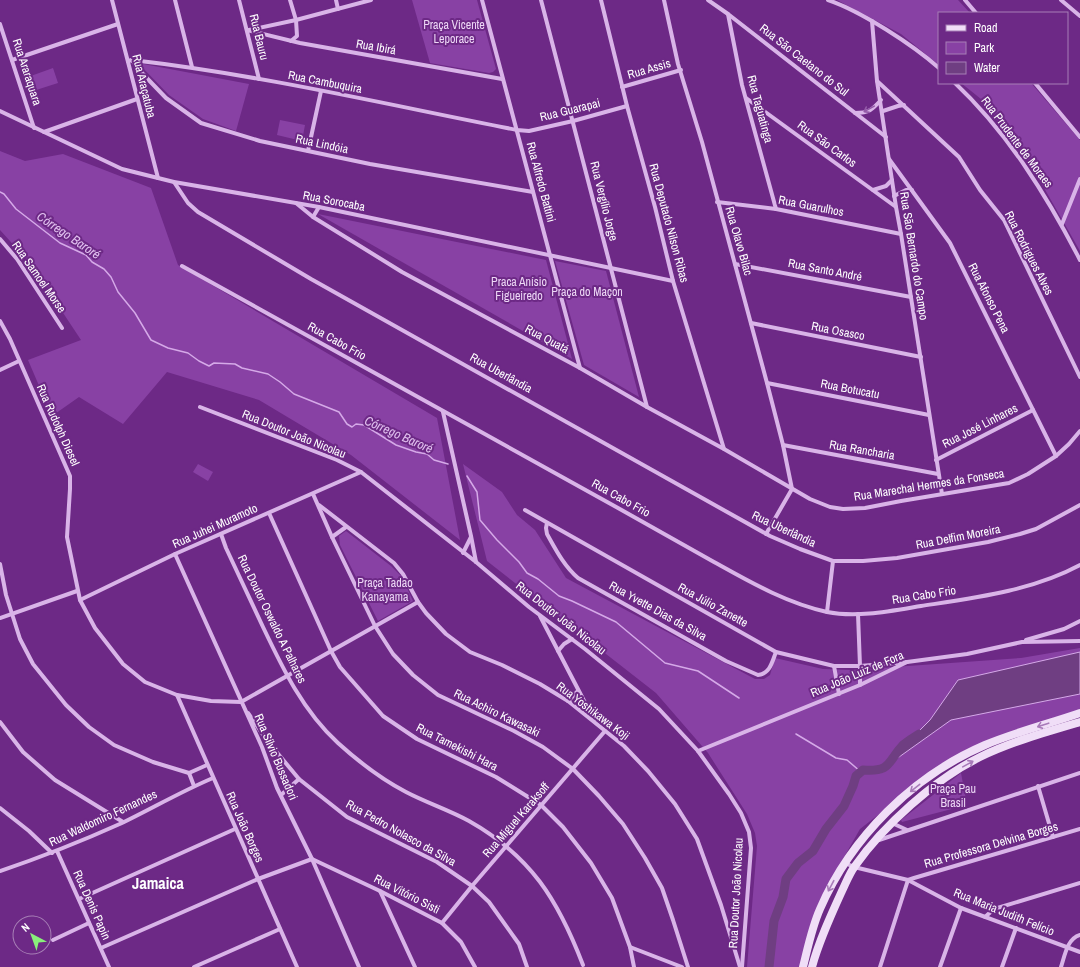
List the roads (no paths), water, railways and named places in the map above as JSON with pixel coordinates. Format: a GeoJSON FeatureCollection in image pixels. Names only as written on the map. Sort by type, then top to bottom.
{"type":"FeatureCollection","features":[{"type":"Feature","properties":{"kind":"main road"},"geometry":{"type":"LineString","coordinates":[[803,967],[814,924],[820,909],[845,862],[859,842],[886,812],[938,771],[958,758],[984,745],[1010,735],[1080,713]]}},
{"type":"Feature","properties":{"kind":"main road"},"geometry":{"type":"LineString","coordinates":[[812,967],[833,910],[854,868],[874,841],[892,823],[937,785],[974,761],[1017,742],[1078,724]]}},
{"type":"Feature","properties":{"kind":"street","name":"Rua Araçatuba"},"geometry":{"type":"LineString","coordinates":[[112,0],[130,61],[137,99],[158,178]]}},
{"type":"Feature","properties":{"kind":"street"},"geometry":{"type":"LineString","coordinates":[[175,0],[192,67]]}},
{"type":"Feature","properties":{"kind":"street","name":"Rua Bauru"},"geometry":{"type":"LineString","coordinates":[[239,0],[259,79]]}},
{"type":"Feature","properties":{"kind":"street"},"geometry":{"type":"LineString","coordinates":[[290,0],[296,20],[297,36],[291,41]]}},
{"type":"Feature","properties":{"kind":"street"},"geometry":{"type":"LineString","coordinates":[[336,0],[338,9]]}},
{"type":"Feature","properties":{"kind":"street"},"geometry":{"type":"LineString","coordinates":[[246,30],[296,20],[372,0]]}},
{"type":"Feature","properties":{"kind":"street","name":"Rua Alfredo Battini"},"geometry":{"type":"LineString","coordinates":[[482,0],[580,368]]}},
{"type":"Feature","properties":{"kind":"street","name":"Rua Vergílio Jorge"},"geometry":{"type":"LineString","coordinates":[[541,0],[647,407]]}},
{"type":"Feature","properties":{"kind":"street","name":"Rua Deputado Nilson Ribas"},"geometry":{"type":"LineString","coordinates":[[601,0],[622,87],[655,206],[673,281],[724,449]]}},
{"type":"Feature","properties":{"kind":"street","name":"Rua Olavo Bilac"},"geometry":{"type":"LineString","coordinates":[[664,0],[678,64],[702,142],[767,383],[792,489]]}},
{"type":"Feature","properties":{"kind":"street","name":"Rua São Caetano do Sul"},"geometry":{"type":"LineString","coordinates":[[708,0],[886,137]]}},
{"type":"Feature","properties":{"kind":"street"},"geometry":{"type":"LineString","coordinates":[[828,0],[838,3],[872,21],[907,44],[938,67]]}},
{"type":"Feature","properties":{"kind":"street"},"geometry":{"type":"LineString","coordinates":[[965,0],[975,12]]}},
{"type":"Feature","properties":{"kind":"street"},"geometry":{"type":"LineString","coordinates":[[1061,0],[1080,16]]}},
{"type":"Feature","properties":{"kind":"street","name":"Rua Taguatinga"},"geometry":{"type":"LineString","coordinates":[[728,14],[742,85],[776,209]]}},
{"type":"Feature","properties":{"kind":"street","name":"Rua São Bernardo do Campo"},"geometry":{"type":"LineString","coordinates":[[872,21],[877,81],[883,111],[894,196],[942,494]]}},
{"type":"Feature","properties":{"kind":"street","name":"Rua Araraquara"},"geometry":{"type":"LineString","coordinates":[[0,24],[34,128]]}},
{"type":"Feature","properties":{"kind":"street"},"geometry":{"type":"LineString","coordinates":[[12,60],[118,24]]}},
{"type":"Feature","properties":{"kind":"street","name":"Rua Ibirá"},"geometry":{"type":"LineString","coordinates":[[246,30],[291,41],[502,79]]}},
{"type":"Feature","properties":{"kind":"street","name":"Rua Cambuquira"},"geometry":{"type":"LineString","coordinates":[[130,61],[192,67],[517,130]]}},
{"type":"Feature","properties":{"kind":"street","name":"Rua Lindóia"},"geometry":{"type":"LineString","coordinates":[[130,61],[166,98],[201,123],[260,141],[370,164],[533,192]]}},
{"type":"Feature","properties":{"kind":"street","name":"Rua Assis"},"geometry":{"type":"LineString","coordinates":[[622,87],[681,70]]}},
{"type":"Feature","properties":{"kind":"street","name":"Rua Rodrigues Alves"},"geometry":{"type":"LineString","coordinates":[[877,81],[959,157],[980,190],[1004,220],[1080,377]]}},
{"type":"Feature","properties":{"kind":"street","name":"Rua Prudente de Moraes"},"geometry":{"type":"LineString","coordinates":[[956,84],[976,103],[1033,177],[1062,224],[1080,260]]}},
{"type":"Feature","properties":{"kind":"street"},"geometry":{"type":"LineString","coordinates":[[1036,84],[1080,137]]}},
{"type":"Feature","properties":{"kind":"street"},"geometry":{"type":"LineString","coordinates":[[308,151],[321,91]]}},
{"type":"Feature","properties":{"kind":"street","name":"Rua São Carlos"},"geometry":{"type":"LineString","coordinates":[[746,98],[896,207]]}},
{"type":"Feature","properties":{"kind":"street"},"geometry":{"type":"LineString","coordinates":[[44,132],[137,99]]}},
{"type":"Feature","properties":{"kind":"street"},"geometry":{"type":"LineString","coordinates":[[855,113],[866,113],[881,100]]}},
{"type":"Feature","properties":{"kind":"street"},"geometry":{"type":"LineString","coordinates":[[883,111],[904,105]]}},
{"type":"Feature","properties":{"kind":"street","name":"Rua Guarapai"},"geometry":{"type":"LineString","coordinates":[[517,130],[529,131],[627,106]]}},
{"type":"Feature","properties":{"kind":"street","name":"Rua Sorocaba"},"geometry":{"type":"LineString","coordinates":[[0,111],[122,168],[158,178],[319,207],[673,281]]}},
{"type":"Feature","properties":{"kind":"street","name":"Rua Afonso Pena"},"geometry":{"type":"LineString","coordinates":[[889,158],[950,242],[1056,456]]}},
{"type":"Feature","properties":{"kind":"street"},"geometry":{"type":"LineString","coordinates":[[1062,224],[1080,179]]}},
{"type":"Feature","properties":{"kind":"street"},"geometry":{"type":"LineString","coordinates":[[872,190],[886,186],[892,180]]}},
{"type":"Feature","properties":{"kind":"street","name":"Rua Uberlândia"},"geometry":{"type":"LineString","coordinates":[[174,182],[188,203],[205,216],[311,278],[766,534],[800,549],[833,561]]}},
{"type":"Feature","properties":{"kind":"street"},"geometry":{"type":"LineString","coordinates":[[894,196],[906,190],[912,190]]}},
{"type":"Feature","properties":{"kind":"street","name":"Rua Guarulhos"},"geometry":{"type":"LineString","coordinates":[[717,202],[776,209],[901,234]]}},
{"type":"Feature","properties":{"kind":"street","name":"Rua Quatá"},"geometry":{"type":"LineString","coordinates":[[296,203],[312,217],[402,272],[580,368],[792,489]]}},
{"type":"Feature","properties":{"kind":"street"},"geometry":{"type":"LineString","coordinates":[[312,217],[319,207]]}},
{"type":"Feature","properties":{"kind":"street","name":"Rua Samoel Morse"},"geometry":{"type":"LineString","coordinates":[[0,239],[17,259],[62,328]]}},
{"type":"Feature","properties":{"kind":"street","name":"Rua Santo André"},"geometry":{"type":"LineString","coordinates":[[735,264],[911,297]]}},
{"type":"Feature","properties":{"kind":"street","name":"Rua Cabo Frio"},"geometry":{"type":"LineString","coordinates":[[182,266],[749,582],[772,594],[809,607],[827,612],[858,614],[912,608],[1003,592],[1047,580],[1080,565]]}},
{"type":"Feature","properties":{"kind":"street","name":"Rua Rudolph Diesel"},"geometry":{"type":"LineString","coordinates":[[0,321],[10,339],[70,476],[67,537],[77,591],[80,600],[95,628],[123,664],[145,682],[177,694],[211,701],[241,702]]}},
{"type":"Feature","properties":{"kind":"street","name":"Rua Osasco"},"geometry":{"type":"LineString","coordinates":[[751,324],[921,358]]}},
{"type":"Feature","properties":{"kind":"street"},"geometry":{"type":"LineString","coordinates":[[0,370],[19,361]]}},
{"type":"Feature","properties":{"kind":"street","name":"Rua Botucatu"},"geometry":{"type":"LineString","coordinates":[[767,383],[929,415]]}},
{"type":"Feature","properties":{"kind":"street","name":"Rua Doutor João Nicolau"},"geometry":{"type":"LineString","coordinates":[[200,407],[337,460],[361,472],[659,709],[698,751],[729,794],[741,813],[750,832],[751,840],[741,967]]}},
{"type":"Feature","properties":{"kind":"street","name":"Rua José Linhares"},"geometry":{"type":"LineString","coordinates":[[936,460],[1034,410]]}},
{"type":"Feature","properties":{"kind":"street"},"geometry":{"type":"LineString","coordinates":[[443,412],[476,562]]}},
{"type":"Feature","properties":{"kind":"street","name":"Rua Marechal Hermes da Fonseca"},"geometry":{"type":"LineString","coordinates":[[792,489],[824,505],[843,509],[865,508],[1009,483],[1028,474],[1056,456],[1080,431]]}},
{"type":"Feature","properties":{"kind":"street","name":"Rua Rancharia"},"geometry":{"type":"LineString","coordinates":[[782,446],[938,474]]}},
{"type":"Feature","properties":{"kind":"street","name":"Rua Juhei Muramoto"},"geometry":{"type":"LineString","coordinates":[[80,600],[175,554],[361,472]]}},
{"type":"Feature","properties":{"kind":"street"},"geometry":{"type":"LineString","coordinates":[[766,534],[792,489]]}},
{"type":"Feature","properties":{"kind":"street","name":"Rua Achiro Kawasaki"},"geometry":{"type":"LineString","coordinates":[[313,494],[375,626],[393,654],[414,675],[438,695],[514,731],[543,747],[573,769],[623,824],[662,888],[674,920],[688,967]]}},
{"type":"Feature","properties":{"kind":"street","name":"Rua Delfim Moreira"},"geometry":{"type":"LineString","coordinates":[[833,561],[863,561],[897,558],[988,542],[1036,529],[1080,505]]}},
{"type":"Feature","properties":{"kind":"street","name":"Rua Yoshikawa Koji"},"geometry":{"type":"LineString","coordinates":[[319,506],[394,563],[404,574],[418,602],[426,613],[446,634],[470,652],[502,665],[540,684],[568,701],[624,746],[648,771],[675,804],[697,840],[722,905],[741,967]]}},
{"type":"Feature","properties":{"kind":"street","name":"Rua Júlio Zanette"},"geometry":{"type":"LineString","coordinates":[[525,510],[776,652],[834,666],[860,666],[906,662]]}},
{"type":"Feature","properties":{"kind":"street","name":"Rua Tamekishi Hara"},"geometry":{"type":"LineString","coordinates":[[269,513],[331,651],[340,667],[383,716],[417,739],[496,777],[541,805],[563,827],[591,863],[612,898],[630,947],[634,967]]}},
{"type":"Feature","properties":{"kind":"street","name":"Rua Yvette Dias da Silva"},"geometry":{"type":"LineString","coordinates":[[547,523],[547,534],[564,563],[574,574],[726,661],[758,675],[764,674],[768,671],[776,652]]}},
{"type":"Feature","properties":{"kind":"street"},"geometry":{"type":"LineString","coordinates":[[332,537],[346,527]]}},
{"type":"Feature","properties":{"kind":"street","name":"Rua Doutor Oswaldo A Palhares"},"geometry":{"type":"LineString","coordinates":[[221,534],[226,548],[286,676],[314,718],[336,742],[361,764],[406,792],[469,821],[507,846],[529,867],[551,896],[571,933],[583,965]]}},
{"type":"Feature","properties":{"kind":"street"},"geometry":{"type":"LineString","coordinates":[[463,553],[471,536]]}},
{"type":"Feature","properties":{"kind":"street","name":"Rua Sílvio Bussadori"},"geometry":{"type":"LineString","coordinates":[[175,554],[262,748],[277,788],[312,859],[359,967]]}},
{"type":"Feature","properties":{"kind":"street"},"geometry":{"type":"LineString","coordinates":[[827,612],[833,561]]}},
{"type":"Feature","properties":{"kind":"street"},"geometry":{"type":"LineString","coordinates":[[0,564],[11,614],[20,639],[33,664],[66,705],[89,727],[114,745],[153,762],[189,773],[207,765]]}},
{"type":"Feature","properties":{"kind":"street"},"geometry":{"type":"LineString","coordinates":[[0,618],[77,591]]}},
{"type":"Feature","properties":{"kind":"street"},"geometry":{"type":"LineString","coordinates":[[241,702],[418,602]]}},
{"type":"Feature","properties":{"kind":"street"},"geometry":{"type":"LineString","coordinates":[[539,614],[595,722]]}},
{"type":"Feature","properties":{"kind":"street"},"geometry":{"type":"LineString","coordinates":[[858,614],[860,685]]}},
{"type":"Feature","properties":{"kind":"street"},"geometry":{"type":"LineString","coordinates":[[1022,642],[1064,629],[1080,621]]}},
{"type":"Feature","properties":{"kind":"street"},"geometry":{"type":"LineString","coordinates":[[558,651],[564,644],[572,639]]}},
{"type":"Feature","properties":{"kind":"street","name":"Rua João Luiz de Fora"},"geometry":{"type":"LineString","coordinates":[[698,751],[839,694],[906,662],[968,654],[1022,642],[1080,641]]}},
{"type":"Feature","properties":{"kind":"street"},"geometry":{"type":"LineString","coordinates":[[834,666],[839,694]]}},
{"type":"Feature","properties":{"kind":"street"},"geometry":{"type":"LineString","coordinates":[[568,701],[578,691]]}},
{"type":"Feature","properties":{"kind":"street","name":"Rua João Borges"},"geometry":{"type":"LineString","coordinates":[[177,694],[235,829],[297,967]]}},
{"type":"Feature","properties":{"kind":"street","name":"Rua Pedro Nolasco da Silva"},"geometry":{"type":"LineString","coordinates":[[241,702],[268,743],[299,779],[347,817],[437,862],[472,886],[490,902],[519,944],[527,967]]}},
{"type":"Feature","properties":{"kind":"street"},"geometry":{"type":"LineString","coordinates":[[0,722],[23,752],[55,780],[123,822]]}},
{"type":"Feature","properties":{"kind":"street","name":"Rua Miguel Karaksoff"},"geometry":{"type":"LineString","coordinates":[[442,923],[605,731]]}},
{"type":"Feature","properties":{"kind":"street"},"geometry":{"type":"LineString","coordinates":[[262,748],[268,743]]}},
{"type":"Feature","properties":{"kind":"street"},"geometry":{"type":"LineString","coordinates":[[189,773],[194,786]]}},
{"type":"Feature","properties":{"kind":"street"},"geometry":{"type":"LineString","coordinates":[[874,841],[1038,786],[1080,774]]}},
{"type":"Feature","properties":{"kind":"street","name":"Rua Waldomiro Fernandes"},"geometry":{"type":"LineString","coordinates":[[0,871],[57,851],[123,822],[213,778]]}},
{"type":"Feature","properties":{"kind":"street"},"geometry":{"type":"LineString","coordinates":[[281,795],[299,779]]}},
{"type":"Feature","properties":{"kind":"street"},"geometry":{"type":"LineString","coordinates":[[1038,786],[1053,837]]}},
{"type":"Feature","properties":{"kind":"street"},"geometry":{"type":"LineString","coordinates":[[0,808],[52,853]]}},
{"type":"Feature","properties":{"kind":"street"},"geometry":{"type":"LineString","coordinates":[[892,823],[907,830]]}},
{"type":"Feature","properties":{"kind":"street"},"geometry":{"type":"LineString","coordinates":[[79,899],[235,829]]}},
{"type":"Feature","properties":{"kind":"street","name":"Rua Professora Delvina Borges"},"geometry":{"type":"LineString","coordinates":[[908,880],[1080,829]]}},
{"type":"Feature","properties":{"kind":"street","name":"Rua Denis Papin"},"geometry":{"type":"LineString","coordinates":[[57,851],[109,967]]}},
{"type":"Feature","properties":{"kind":"street"},"geometry":{"type":"LineString","coordinates":[[101,948],[258,879],[312,859]]}},
{"type":"Feature","properties":{"kind":"street","name":"Rua Vitório Sisti"},"geometry":{"type":"LineString","coordinates":[[312,859],[380,891],[442,923],[461,942],[475,967]]}},
{"type":"Feature","properties":{"kind":"street"},"geometry":{"type":"LineString","coordinates":[[845,862],[854,868]]}},
{"type":"Feature","properties":{"kind":"street","name":"Rua Maria Judith Felício"},"geometry":{"type":"LineString","coordinates":[[854,868],[908,880],[961,908],[1080,952]]}},
{"type":"Feature","properties":{"kind":"street"},"geometry":{"type":"LineString","coordinates":[[880,967],[908,880]]}},
{"type":"Feature","properties":{"kind":"street"},"geometry":{"type":"LineString","coordinates":[[985,917],[994,909],[1080,884]]}},
{"type":"Feature","properties":{"kind":"street"},"geometry":{"type":"LineString","coordinates":[[380,891],[415,967]]}},
{"type":"Feature","properties":{"kind":"street"},"geometry":{"type":"LineString","coordinates":[[940,967],[961,908]]}},
{"type":"Feature","properties":{"kind":"street"},"geometry":{"type":"LineString","coordinates":[[53,940],[90,923]]}},
{"type":"Feature","properties":{"kind":"street"},"geometry":{"type":"LineString","coordinates":[[1002,967],[1016,928]]}},
{"type":"Feature","properties":{"kind":"street"},"geometry":{"type":"LineString","coordinates":[[194,967],[280,929]]}},
{"type":"Feature","properties":{"kind":"street"},"geometry":{"type":"LineString","coordinates":[[1061,967],[1070,942],[1076,936],[1080,935]]}},
{"type":"Feature","properties":{"kind":"street"},"geometry":{"type":"LineString","coordinates":[[630,947],[682,967]]}},
{"type":"Feature","properties":{"kind":"water"},"geometry":{"type":"Polygon","coordinates":[[[1080,652],[1080,694],[951,720],[878,772],[930,720],[958,680],[1080,652]]]}},
{"type":"Feature","properties":{"kind":"waterway","name":"Córrego Baroré"},"geometry":{"type":"LineString","coordinates":[[0,192],[4,194],[16,209],[60,243],[86,255],[92,262],[104,269],[111,277],[118,292],[135,313],[151,340],[168,348],[188,353],[209,366],[214,363],[235,364],[242,368],[268,374],[294,394],[339,412],[347,424],[352,427],[356,424],[364,425],[396,445],[427,454],[434,460],[448,464]]}},
{"type":"Feature","properties":{"kind":"waterway","name":"Córrego Baroré"},"geometry":{"type":"LineString","coordinates":[[467,476],[477,492],[480,520],[519,562],[527,573],[538,579],[559,596],[616,622],[665,663],[698,671],[739,698]]}},
{"type":"Feature","properties":{"kind":"waterway","name":"Córrego Baroré"},"geometry":{"type":"LineString","coordinates":[[796,734],[836,758],[847,760],[861,772]]}},
{"type":"Feature","properties":{"kind":"waterway"},"geometry":{"type":"LineString","coordinates":[[769,967],[774,921],[783,897],[786,879],[798,863],[813,851],[826,829],[844,806],[856,776],[863,770],[879,769],[888,765],[903,745],[919,734]]}},
{"type":"Feature","properties":{"kind":"district","name":"Jamaica"},"geometry":{"type":"Point","coordinates":[158,883]}},
{"type":"Feature","properties":{"kind":"park label","name":"Praça Vicente Leporace"},"geometry":{"type":"Point","coordinates":[454,32]}},
{"type":"Feature","properties":{"kind":"park label","name":"Praca Anísio Figueiredo"},"geometry":{"type":"Point","coordinates":[519,289]}},
{"type":"Feature","properties":{"kind":"park label","name":"Praça do Maçon"},"geometry":{"type":"Point","coordinates":[587,292]}},
{"type":"Feature","properties":{"kind":"park label","name":"Praça Tadao Kanayama"},"geometry":{"type":"Point","coordinates":[385,590]}},
{"type":"Feature","properties":{"kind":"park label","name":"Praça Pau Brasil"},"geometry":{"type":"Point","coordinates":[953,796]}}]}
